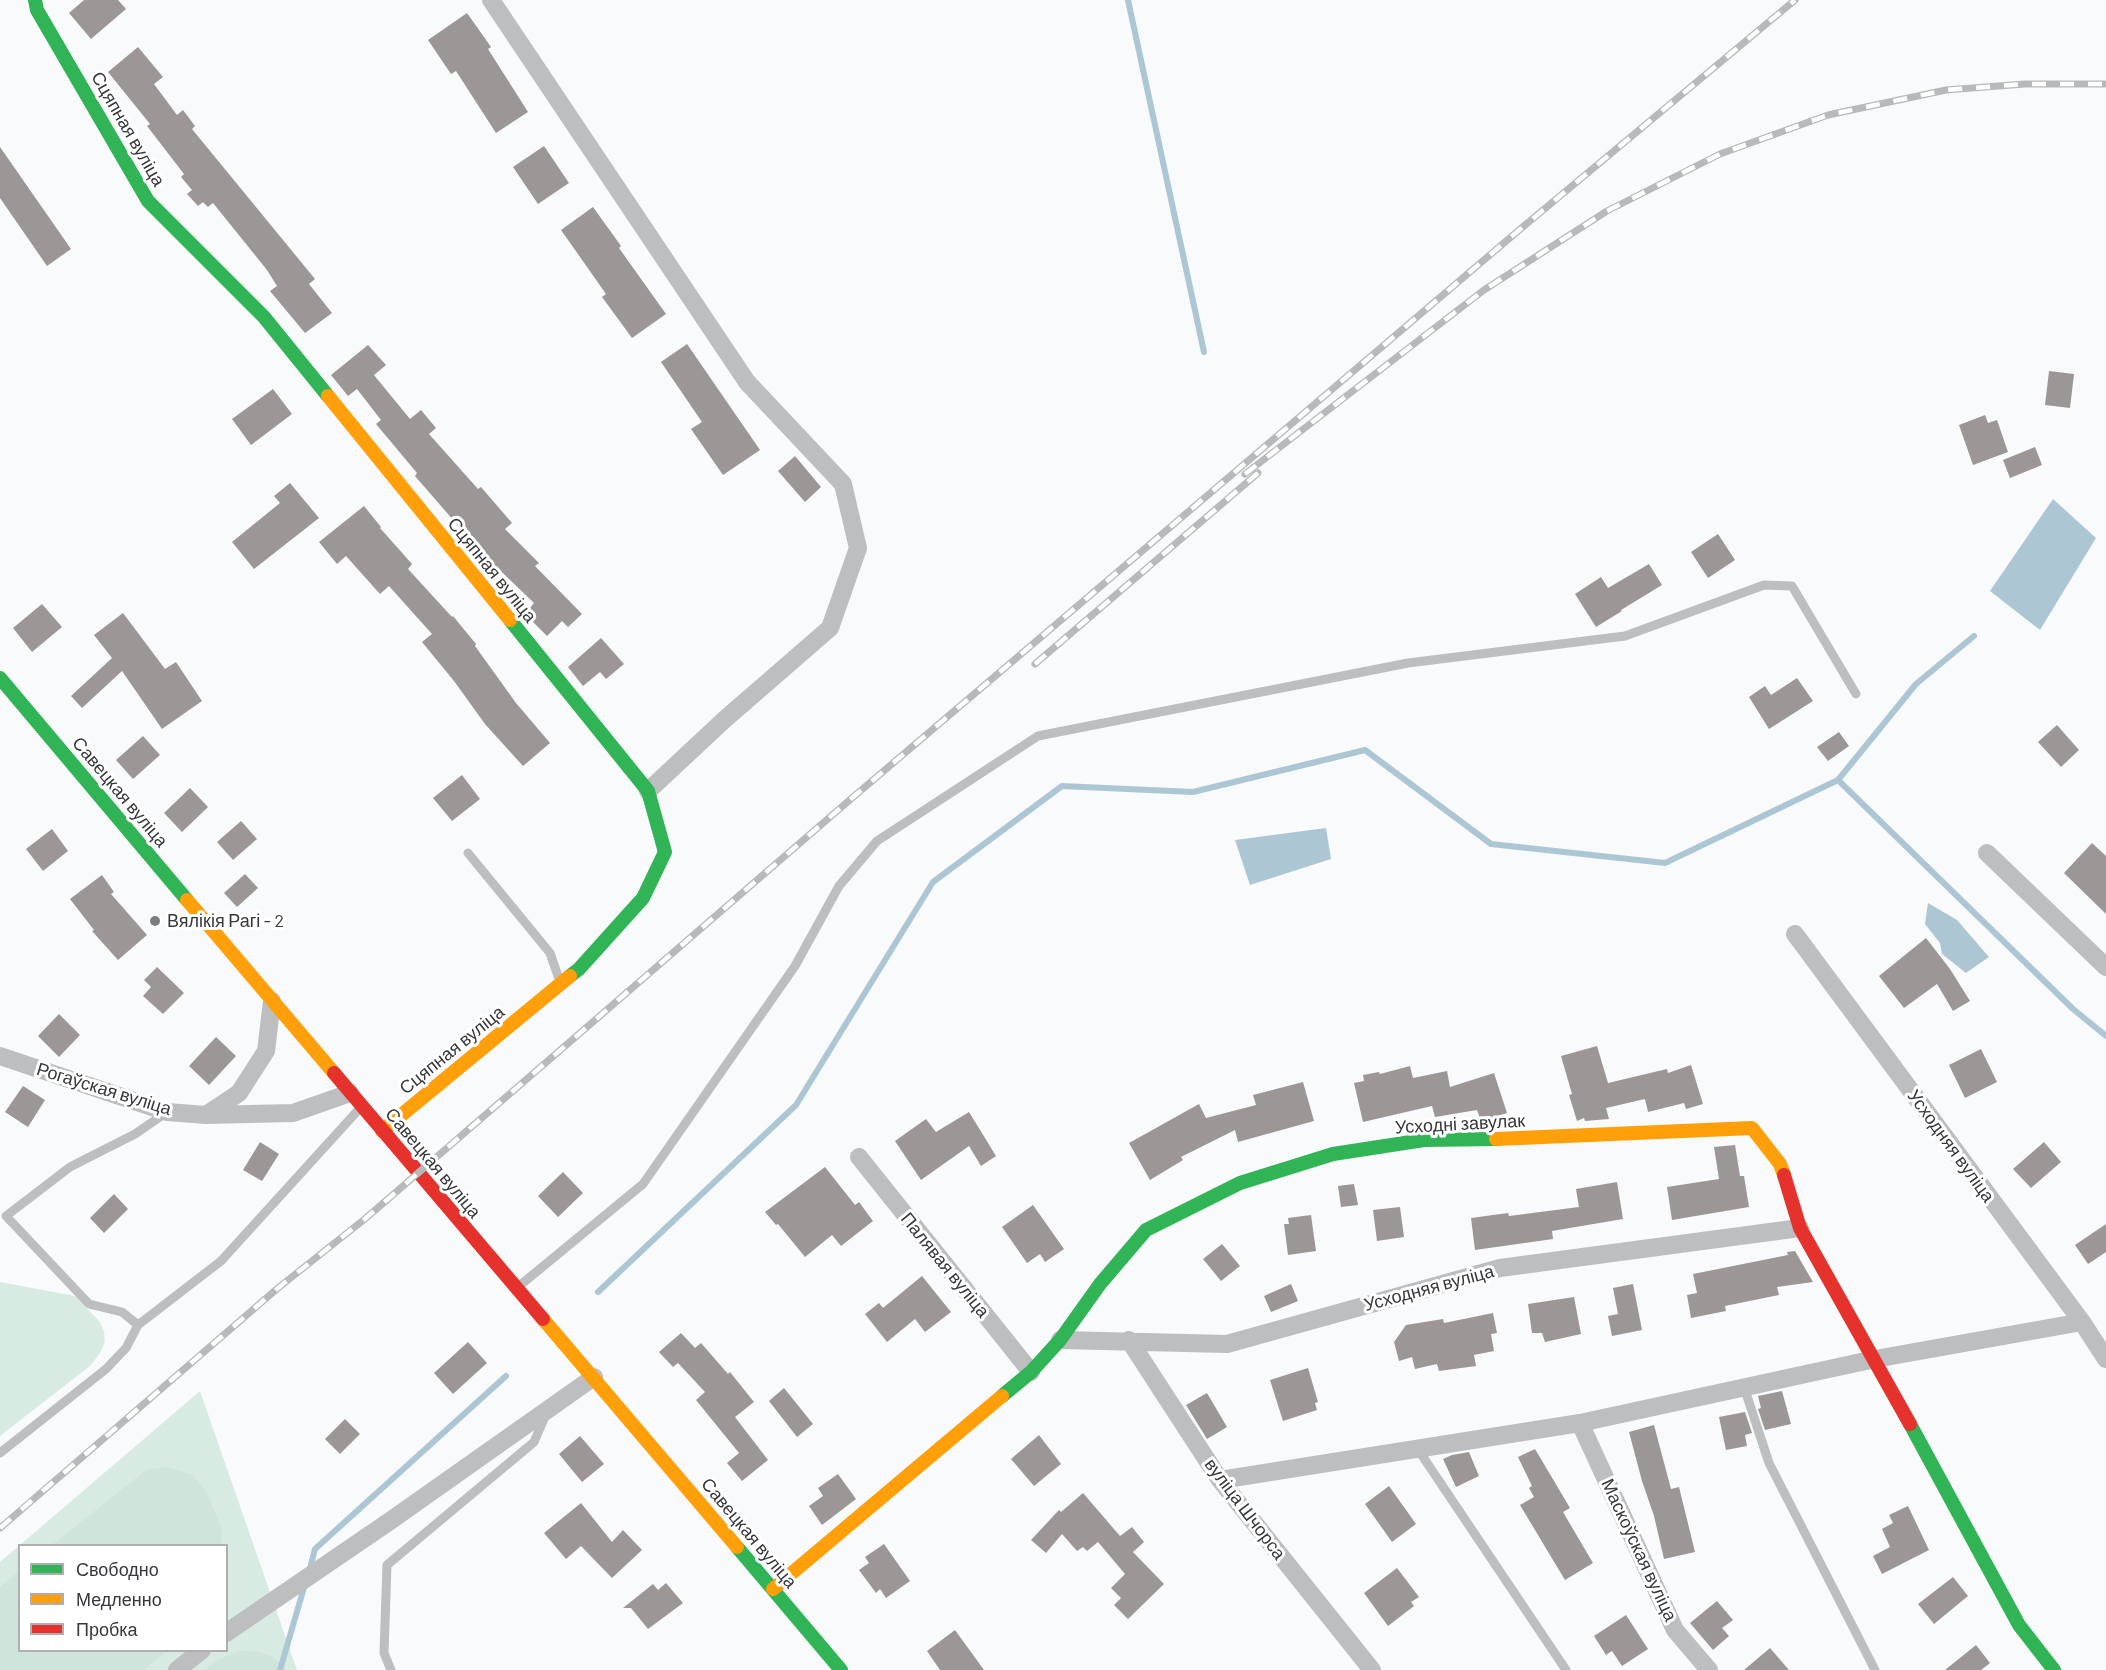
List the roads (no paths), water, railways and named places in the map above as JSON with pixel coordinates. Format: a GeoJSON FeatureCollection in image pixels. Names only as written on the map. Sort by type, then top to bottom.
{"type":"FeatureCollection","features":[{"type":"Feature","properties":{"kind":"street","name":"Сцяпная вуліца"},"geometry":{"type":"LineString","coordinates":[[35,0],[37,10],[148,201],[264,317],[648,791],[665,852],[643,898],[579,969],[382,1131]]}},
{"type":"Feature","properties":{"kind":"street"},"geometry":{"type":"LineString","coordinates":[[491,0],[747,382],[843,484],[858,548],[830,628],[724,720],[648,791]]}},
{"type":"Feature","properties":{"kind":"street","name":"Савецкая вуліца"},"geometry":{"type":"LineString","coordinates":[[0,678],[841,1670]]}},
{"type":"Feature","properties":{"kind":"street"},"geometry":{"type":"LineString","coordinates":[[1987,853],[2106,967]]}},
{"type":"Feature","properties":{"kind":"street","name":"Усходняя вуліца"},"geometry":{"type":"LineString","coordinates":[[1795,934],[2082,1322],[2106,1359]]}},
{"type":"Feature","properties":{"kind":"street"},"geometry":{"type":"LineString","coordinates":[[206,1115],[239,1093],[266,1051],[272,1001]]}},
{"type":"Feature","properties":{"kind":"street","name":"Рогаўская вуліца"},"geometry":{"type":"LineString","coordinates":[[0,1056],[167,1112],[206,1115],[293,1113],[356,1100]]}},
{"type":"Feature","properties":{"kind":"street","name":"Усходні завулак"},"geometry":{"type":"LineString","coordinates":[[773,1590],[1031,1372],[1060,1340],[1100,1284],[1146,1230],[1240,1183],[1322,1157],[1424,1140],[1532,1139],[1752,1128],[1780,1164],[1800,1228]]}},
{"type":"Feature","properties":{"kind":"street","name":"Палявая вуліца"},"geometry":{"type":"LineString","coordinates":[[859,1157],[1031,1372]]}},
{"type":"Feature","properties":{"kind":"street"},"geometry":{"type":"LineString","coordinates":[[1800,1228],[1875,1359],[2019,1626],[2054,1670]]}},
{"type":"Feature","properties":{"kind":"street","name":"Усходняя вуліца"},"geometry":{"type":"LineString","coordinates":[[1060,1340],[1227,1344],[1500,1268],[1800,1228]]}},
{"type":"Feature","properties":{"kind":"street"},"geometry":{"type":"LineString","coordinates":[[1220,1479],[1580,1422],[1875,1359],[2082,1322]]}},
{"type":"Feature","properties":{"kind":"street","name":"вуліца Шчорса"},"geometry":{"type":"LineString","coordinates":[[1130,1340],[1220,1479],[1372,1670]]}},
{"type":"Feature","properties":{"kind":"street"},"geometry":{"type":"LineString","coordinates":[[228,1632],[594,1377]]}},
{"type":"Feature","properties":{"kind":"street","name":"Маскоўская вуліца"},"geometry":{"type":"LineString","coordinates":[[1580,1422],[1675,1630],[1709,1670]]}},
{"type":"Feature","properties":{"kind":"street"},"geometry":{"type":"LineString","coordinates":[[177,1670],[199,1652]]}},
{"type":"Feature","properties":{"kind":"lane"},"geometry":{"type":"LineString","coordinates":[[516,1289],[643,1184],[795,966],[838,886],[877,841],[1038,736],[1408,663],[1625,636],[1764,585],[1792,586],[1856,694]]}},
{"type":"Feature","properties":{"kind":"lane"},"geometry":{"type":"LineString","coordinates":[[468,853],[550,953],[561,984]]}},
{"type":"Feature","properties":{"kind":"lane"},"geometry":{"type":"LineString","coordinates":[[0,1453],[106,1368],[126,1348],[138,1325],[221,1261],[356,1100]]}},
{"type":"Feature","properties":{"kind":"lane"},"geometry":{"type":"LineString","coordinates":[[138,1325],[122,1312],[89,1304],[6,1216],[70,1167],[135,1134],[167,1112]]}},
{"type":"Feature","properties":{"kind":"lane"},"geometry":{"type":"LineString","coordinates":[[1744,1387],[1769,1462],[1875,1670]]}},
{"type":"Feature","properties":{"kind":"lane"},"geometry":{"type":"LineString","coordinates":[[391,1670],[384,1653],[387,1565],[534,1442],[549,1407]]}},
{"type":"Feature","properties":{"kind":"lane"},"geometry":{"type":"LineString","coordinates":[[1418,1448],[1566,1670]]}},
{"type":"Feature","properties":{"kind":"water"},"geometry":{"type":"Polygon","coordinates":[[[2053,499],[2096,538],[2040,630],[1990,591],[2053,499]]]}},
{"type":"Feature","properties":{"kind":"water"},"geometry":{"type":"Polygon","coordinates":[[[1326,828],[1331,859],[1250,885],[1235,840],[1326,828]]]}},
{"type":"Feature","properties":{"kind":"water"},"geometry":{"type":"Polygon","coordinates":[[[1928,903],[1957,920],[1989,957],[1966,973],[1942,954],[1940,943],[1925,924],[1928,903]]]}},
{"type":"Feature","properties":{"kind":"waterway"},"geometry":{"type":"LineString","coordinates":[[1128,0],[1204,352]]}},
{"type":"Feature","properties":{"kind":"waterway"},"geometry":{"type":"LineString","coordinates":[[598,1292],[796,1105],[933,882],[1062,786],[1193,792],[1365,750],[1491,844],[1665,863],[1838,780],[1916,684],[1974,636]]}},
{"type":"Feature","properties":{"kind":"waterway"},"geometry":{"type":"LineString","coordinates":[[1838,780],[2073,1009],[2106,1036]]}},
{"type":"Feature","properties":{"kind":"waterway"},"geometry":{"type":"LineString","coordinates":[[309,1572],[315,1549],[506,1376]]}},
{"type":"Feature","properties":{"kind":"waterway"},"geometry":{"type":"LineString","coordinates":[[280,1670],[305,1584]]}},
{"type":"Feature","properties":{"kind":"railway"},"geometry":{"type":"LineString","coordinates":[[0,1528],[278,1288],[366,1218],[852,798],[1518,231],[1795,0]]}},
{"type":"Feature","properties":{"kind":"railway"},"geometry":{"type":"LineString","coordinates":[[1245,474],[1484,290],[1607,211],[1720,154],[1828,115],[1946,90],[2025,84],[2106,84]]}},
{"type":"Feature","properties":{"kind":"railway"},"geometry":{"type":"LineString","coordinates":[[1035,664],[1258,473]]}},
{"type":"Feature","properties":{"kind":"place","name":"Вялікія Рагі - 2"},"geometry":{"type":"Point","coordinates":[155,921]}}]}
